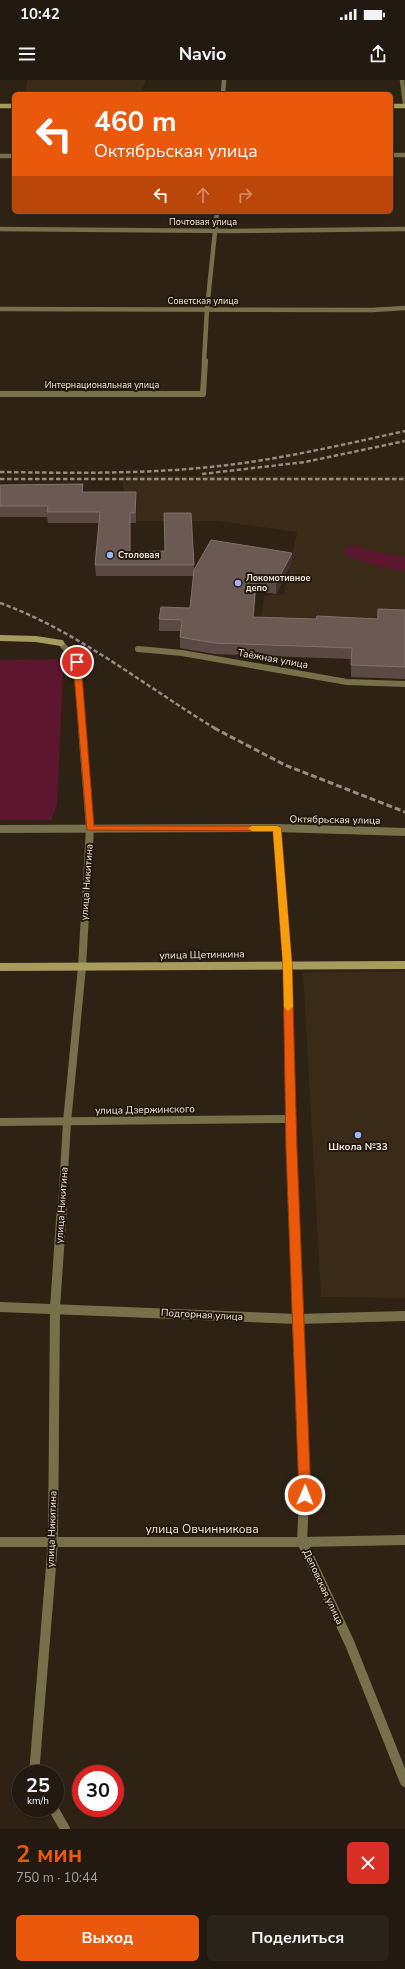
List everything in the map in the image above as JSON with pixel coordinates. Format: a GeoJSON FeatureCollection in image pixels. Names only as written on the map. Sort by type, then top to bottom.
{"type":"FeatureCollection","features":[{"type":"Feature","properties":{"kind":"street"},"geometry":{"type":"LineString","coordinates":[[223,92],[224,80]]}},
{"type":"Feature","properties":{"kind":"street"},"geometry":{"type":"LineString","coordinates":[[402,80],[405,103]]}},
{"type":"Feature","properties":{"kind":"street"},"geometry":{"type":"LineString","coordinates":[[0,106],[12,106]]}},
{"type":"Feature","properties":{"kind":"street"},"geometry":{"type":"LineString","coordinates":[[393,106],[405,106]]}},
{"type":"Feature","properties":{"kind":"street"},"geometry":{"type":"LineString","coordinates":[[393,155],[405,155]]}},
{"type":"Feature","properties":{"kind":"street"},"geometry":{"type":"LineString","coordinates":[[0,156],[12,156]]}},
{"type":"Feature","properties":{"kind":"street"},"geometry":{"type":"LineString","coordinates":[[207,309],[217,214]]}},
{"type":"Feature","properties":{"kind":"street","name":"Почтовая улица"},"geometry":{"type":"LineString","coordinates":[[0,229],[405,229]]}},
{"type":"Feature","properties":{"kind":"street","name":"Советская улица"},"geometry":{"type":"LineString","coordinates":[[0,309],[372,310],[405,308]]}},
{"type":"Feature","properties":{"kind":"street","name":"Интернациональная улица"},"geometry":{"type":"LineString","coordinates":[[0,394],[203,394],[207,309]]}},
{"type":"Feature","properties":{"kind":"street","name":"улица Никитина"},"geometry":{"type":"LineString","coordinates":[[0,638],[36,639],[61,643],[77,662],[90,828],[82,967],[67,1122],[55,1308],[53,1542],[34,1765]]}},
{"type":"Feature","properties":{"kind":"street","name":"Таёжная улица"},"geometry":{"type":"LineString","coordinates":[[138,649],[182,653],[347,682],[405,684]]}},
{"type":"Feature","properties":{"kind":"street","name":"Октябрьская улица"},"geometry":{"type":"LineString","coordinates":[[0,829],[277,828],[405,832]]}},
{"type":"Feature","properties":{"kind":"street","name":"Деповская улица"},"geometry":{"type":"LineString","coordinates":[[277,828],[288,965],[290,1119],[297,1319],[305,1479],[302,1542],[350,1644],[405,1782]]}},
{"type":"Feature","properties":{"kind":"street","name":"улица Щетинкина"},"geometry":{"type":"LineString","coordinates":[[0,967],[405,965]]}},
{"type":"Feature","properties":{"kind":"street","name":"улица Дзержинского"},"geometry":{"type":"LineString","coordinates":[[0,1122],[290,1119]]}},
{"type":"Feature","properties":{"kind":"street","name":"Подгорная улица"},"geometry":{"type":"LineString","coordinates":[[0,1307],[55,1308],[297,1319],[405,1316]]}},
{"type":"Feature","properties":{"kind":"street","name":"улица Овчинникова"},"geometry":{"type":"LineString","coordinates":[[0,1542],[302,1542],[405,1540]]}},
{"type":"Feature","properties":{"kind":"street"},"geometry":{"type":"LineString","coordinates":[[58,1817],[65,1829]]}},
{"type":"Feature","properties":{"kind":"shaded area"},"geometry":{"type":"Polygon","coordinates":[[[27,80],[146,80],[141,92],[25,92],[27,80]]]}},
{"type":"Feature","properties":{"kind":"shaded area"},"geometry":{"type":"Polygon","coordinates":[[[122,476],[405,476],[405,621],[261,617],[264,596],[284,594],[297,532],[218,521],[136,521],[137,503],[125,503],[122,476]]]}},
{"type":"Feature","properties":{"kind":"shaded area"},"geometry":{"type":"Polygon","coordinates":[[[354,545],[366,550],[405,557],[405,571],[358,560],[344,553],[347,547],[354,545]]]}},
{"type":"Feature","properties":{"kind":"shaded area"},"geometry":{"type":"Polygon","coordinates":[[[58,659],[63,674],[57,805],[51,820],[0,820],[0,660],[58,659]]]}},
{"type":"Feature","properties":{"kind":"shaded area","name":"Школа №33"},"geometry":{"type":"Polygon","coordinates":[[[405,971],[405,1298],[321,1297],[303,972],[405,971]]]}},
{"type":"Feature","properties":{"kind":"building"},"geometry":{"type":"Polygon","coordinates":[[[83,484],[82,492],[136,492],[135,513],[130,513],[130,552],[165,551],[164,513],[191,513],[194,565],[95,565],[100,512],[47,512],[48,506],[0,506],[0,485],[83,484]]]}},
{"type":"Feature","properties":{"kind":"building"},"geometry":{"type":"Polygon","coordinates":[[[211,540],[292,553],[276,583],[256,580],[253,617],[316,619],[317,616],[378,619],[378,609],[405,610],[405,667],[351,665],[352,648],[214,643],[180,637],[182,620],[159,619],[161,607],[190,608],[194,570],[211,540]]]}},
{"type":"Feature","properties":{"kind":"railway"},"geometry":{"type":"LineString","coordinates":[[0,472],[75,473],[200,468],[277,458],[405,431]]}},
{"type":"Feature","properties":{"kind":"railway"},"geometry":{"type":"LineString","coordinates":[[202,474],[305,462],[405,441]]}},
{"type":"Feature","properties":{"kind":"railway"},"geometry":{"type":"LineString","coordinates":[[0,479],[405,479]]}},
{"type":"Feature","properties":{"kind":"railway"},"geometry":{"type":"LineString","coordinates":[[0,603],[28,614],[83,643],[216,729]]}},
{"type":"Feature","properties":{"kind":"railway"},"geometry":{"type":"LineString","coordinates":[[214,728],[285,765],[405,812]]}},
{"type":"Feature","properties":{"kind":"slow traffic"},"geometry":{"type":"LineString","coordinates":[[252,828],[277,828],[288,965],[288,1007]]}},
{"type":"Feature","properties":{"kind":"place","name":"Столовая"},"geometry":{"type":"Point","coordinates":[110,555]}},
{"type":"Feature","properties":{"kind":"place","name":"Локомотивное депо"},"geometry":{"type":"Point","coordinates":[238,583]}},
{"type":"Feature","properties":{"kind":"place","name":"Школа №33"},"geometry":{"type":"Point","coordinates":[358,1135]}},
{"type":"Feature","properties":{"kind":"route"},"geometry":{"type":"LineString","coordinates":[[77,662],[90,828],[277,828],[288,965],[290,1119],[305,1495]]}}]}
